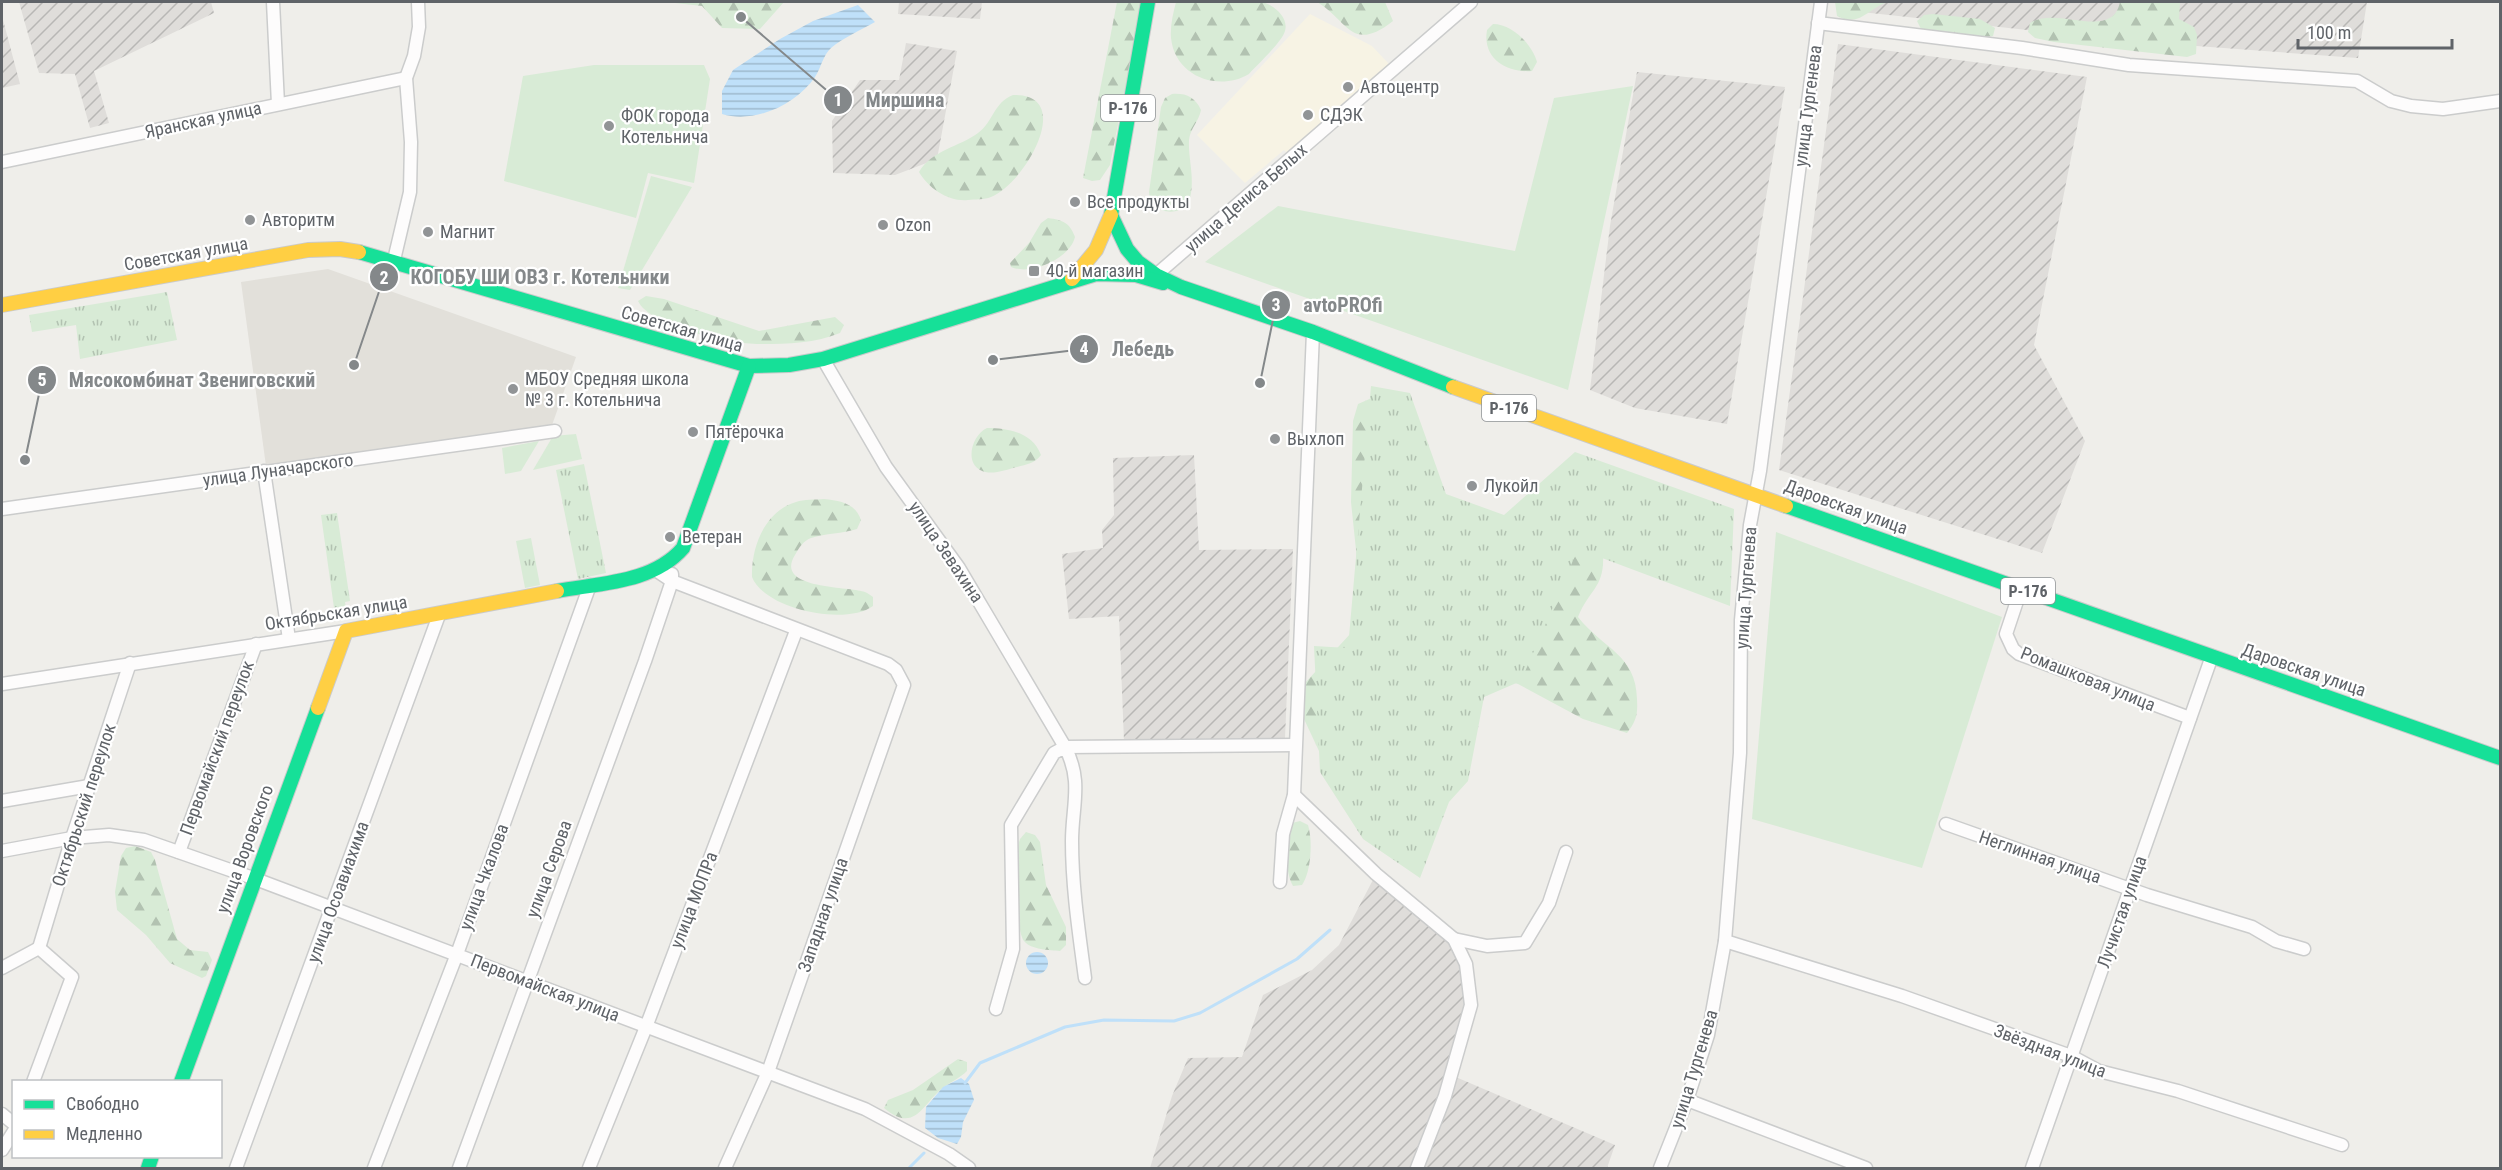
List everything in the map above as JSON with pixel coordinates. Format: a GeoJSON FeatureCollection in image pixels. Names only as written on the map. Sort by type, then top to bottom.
{"type":"FeatureCollection","features":[{"type":"Feature","properties":{"kind":"main road","name":"Р-176"},"geometry":{"type":"LineString","coordinates":[[1111,215],[1148,2]]}},
{"type":"Feature","properties":{"kind":"main road","name":"Даровская улица"},"geometry":{"type":"LineString","coordinates":[[1111,215],[1126,249],[1156,275],[1181,288]]}},
{"type":"Feature","properties":{"kind":"main road","name":"Советская улица"},"geometry":{"type":"LineString","coordinates":[[1068,282],[1088,266],[1098,251],[1111,215]]}},
{"type":"Feature","properties":{"kind":"main road","name":"Советская улица"},"geometry":{"type":"LineString","coordinates":[[2,305],[308,250],[340,249],[394,260],[592,321],[749,366],[789,365],[823,359],[1096,274],[1114,273]]}},
{"type":"Feature","properties":{"kind":"main road","name":"Даровская улица"},"geometry":{"type":"LineString","coordinates":[[1114,273],[1136,275],[1181,288],[1313,332],[1462,391],[2500,758]]}},
{"type":"Feature","properties":{"kind":"main road"},"geometry":{"type":"LineString","coordinates":[[671,562],[683,548],[749,366]]}},
{"type":"Feature","properties":{"kind":"main road","name":"Октябрьская улица"},"geometry":{"type":"LineString","coordinates":[[346,630],[439,615],[657,571],[671,562]]}},
{"type":"Feature","properties":{"kind":"main road","name":"улица Воровского"},"geometry":{"type":"LineString","coordinates":[[182,1080],[346,630]]}},
{"type":"Feature","properties":{"kind":"street"},"geometry":{"type":"LineString","coordinates":[[273,2],[278,104]]}},
{"type":"Feature","properties":{"kind":"street"},"geometry":{"type":"LineString","coordinates":[[394,260],[410,192],[411,142],[406,78],[414,56],[419,27],[418,2]]}},
{"type":"Feature","properties":{"kind":"street","name":"улица Дениса Белых"},"geometry":{"type":"LineString","coordinates":[[1156,275],[1471,2]]}},
{"type":"Feature","properties":{"kind":"street","name":"улица Тургенева"},"geometry":{"type":"LineString","coordinates":[[1660,1168],[1687,1100],[1708,1035],[1725,941],[1740,753],[1741,620],[1750,525],[1757,494],[1821,2]]}},
{"type":"Feature","properties":{"kind":"street"},"geometry":{"type":"LineString","coordinates":[[1818,23],[2022,48],[2129,65],[2357,81],[2391,101],[2443,110],[2500,101]]}},
{"type":"Feature","properties":{"kind":"street","name":"Яранская улица"},"geometry":{"type":"LineString","coordinates":[[2,162],[406,78]]}},
{"type":"Feature","properties":{"kind":"street"},"geometry":{"type":"LineString","coordinates":[[1280,882],[1283,834],[1294,795],[1294,745],[1313,332]]}},
{"type":"Feature","properties":{"kind":"street","name":"улица Зевахина"},"geometry":{"type":"LineString","coordinates":[[823,359],[886,466],[959,568],[1071,758],[1077,785],[1072,841],[1077,919],[1085,978]]}},
{"type":"Feature","properties":{"kind":"street","name":"улица Луначарского"},"geometry":{"type":"LineString","coordinates":[[2,509],[555,431]]}},
{"type":"Feature","properties":{"kind":"street"},"geometry":{"type":"LineString","coordinates":[[264,471],[289,639]]}},
{"type":"Feature","properties":{"kind":"street"},"geometry":{"type":"LineString","coordinates":[[671,562],[672,581]]}},
{"type":"Feature","properties":{"kind":"street"},"geometry":{"type":"LineString","coordinates":[[657,571],[672,581],[796,631]]}},
{"type":"Feature","properties":{"kind":"street","name":"улица Серова"},"geometry":{"type":"LineString","coordinates":[[459,1168],[645,661],[672,581]]}},
{"type":"Feature","properties":{"kind":"street","name":"улица Чкалова"},"geometry":{"type":"LineString","coordinates":[[374,1168],[457,954],[590,585]]}},
{"type":"Feature","properties":{"kind":"street","name":"Ромашковая улица"},"geometry":{"type":"LineString","coordinates":[[2021,589],[2006,634],[2019,654],[2190,718]]}},
{"type":"Feature","properties":{"kind":"street","name":"улица Осоавиахима"},"geometry":{"type":"LineString","coordinates":[[236,1168],[439,615]]}},
{"type":"Feature","properties":{"kind":"street","name":"Октябрьская улица"},"geometry":{"type":"LineString","coordinates":[[2,684],[346,630]]}},
{"type":"Feature","properties":{"kind":"street","name":"Западная улица"},"geometry":{"type":"LineString","coordinates":[[725,1168],[768,1072],[904,684],[896,670],[888,664],[796,631]]}},
{"type":"Feature","properties":{"kind":"street","name":"улица МОПРа"},"geometry":{"type":"LineString","coordinates":[[589,1168],[646,1027],[796,631]]}},
{"type":"Feature","properties":{"kind":"street","name":"Первомайский переулок"},"geometry":{"type":"LineString","coordinates":[[179,852],[256,644]]}},
{"type":"Feature","properties":{"kind":"street","name":"Лучистая улица"},"geometry":{"type":"LineString","coordinates":[[2032,1168],[2212,656]]}},
{"type":"Feature","properties":{"kind":"street","name":"Октябрьский переулок"},"geometry":{"type":"LineString","coordinates":[[39,948],[88,786],[130,663]]}},
{"type":"Feature","properties":{"kind":"street"},"geometry":{"type":"LineString","coordinates":[[996,1010],[1013,950],[1011,825],[1054,753],[1065,747],[1294,745]]}},
{"type":"Feature","properties":{"kind":"street"},"geometry":{"type":"LineString","coordinates":[[2,801],[88,786]]}},
{"type":"Feature","properties":{"kind":"street"},"geometry":{"type":"LineString","coordinates":[[1294,795],[1376,874],[1454,939],[1466,964],[1471,1005],[1445,1096],[1417,1168]]}},
{"type":"Feature","properties":{"kind":"street","name":"Неглинная улица"},"geometry":{"type":"LineString","coordinates":[[1946,825],[2252,927],[2276,941],[2304,949]]}},
{"type":"Feature","properties":{"kind":"street","name":"Первомайская улица"},"geometry":{"type":"LineString","coordinates":[[2,851],[72,838],[109,835],[144,840],[254,878],[865,1109],[949,1154],[969,1168]]}},
{"type":"Feature","properties":{"kind":"street"},"geometry":{"type":"LineString","coordinates":[[1454,939],[1487,946],[1525,944],[1549,903],[1566,852]]}},
{"type":"Feature","properties":{"kind":"street","name":"Звёздная улица"},"geometry":{"type":"LineString","coordinates":[[1725,941],[1891,993],[2071,1056],[2099,1071],[2178,1091],[2342,1145]]}},
{"type":"Feature","properties":{"kind":"street"},"geometry":{"type":"LineString","coordinates":[[2,968],[39,948],[72,978],[34,1080]]}},
{"type":"Feature","properties":{"kind":"street"},"geometry":{"type":"LineString","coordinates":[[1687,1100],[1845,1165],[1866,1168]]}},
{"type":"Feature","properties":{"kind":"street"},"geometry":{"type":"LineString","coordinates":[[2,1149],[12,1134]]}},
{"type":"Feature","properties":{"kind":"shaded area"},"geometry":{"type":"Polygon","coordinates":[[[19,2],[211,2],[214,13],[94,71],[109,123],[90,128],[75,74],[39,73],[19,2]]]}},
{"type":"Feature","properties":{"kind":"shaded area"},"geometry":{"type":"Polygon","coordinates":[[[899,2],[982,2],[980,19],[898,14],[899,2]]]}},
{"type":"Feature","properties":{"kind":"shaded area"},"geometry":{"type":"Polygon","coordinates":[[[1844,2],[2367,2],[2358,58],[2129,41],[1843,10],[1844,2]]]}},
{"type":"Feature","properties":{"kind":"shaded area"},"geometry":{"type":"Polygon","coordinates":[[[1310,14],[1372,46],[1389,64],[1289,155],[1284,150],[1245,183],[1197,135],[1310,14]]]}},
{"type":"Feature","properties":{"kind":"shaded area"},"geometry":{"type":"Polygon","coordinates":[[[2,16],[20,84],[2,88],[2,16]]]}},
{"type":"Feature","properties":{"kind":"shaded area"},"geometry":{"type":"Polygon","coordinates":[[[906,43],[957,51],[937,159],[895,175],[833,173],[832,121],[860,80],[899,80],[906,43]]]}},
{"type":"Feature","properties":{"kind":"shaded area"},"geometry":{"type":"Polygon","coordinates":[[[1838,44],[2087,77],[2034,345],[2085,441],[2042,553],[1779,470],[1838,44]]]}},
{"type":"Feature","properties":{"kind":"shaded area"},"geometry":{"type":"Polygon","coordinates":[[[1637,72],[1785,87],[1727,424],[1635,408],[1590,390],[1610,226],[1637,72]]]}},
{"type":"Feature","properties":{"kind":"shaded area"},"geometry":{"type":"Polygon","coordinates":[[[328,269],[576,357],[551,428],[266,466],[241,282],[328,269]]]}},
{"type":"Feature","properties":{"kind":"shaded area"},"geometry":{"type":"Polygon","coordinates":[[[1194,455],[1199,550],[1293,549],[1285,738],[1124,741],[1119,616],[1069,619],[1062,554],[1103,548],[1102,530],[1114,515],[1113,458],[1194,455]]]}},
{"type":"Feature","properties":{"kind":"shaded area"},"geometry":{"type":"Polygon","coordinates":[[[1376,874],[1454,939],[1471,1005],[1451,1075],[1615,1145],[1607,1168],[1150,1168],[1172,1096],[1188,1058],[1242,1057],[1263,995],[1312,970],[1339,945],[1376,874]]]}},
{"type":"Feature","properties":{"kind":"green space"},"geometry":{"type":"Polygon","coordinates":[[[666,2],[784,2],[760,29],[722,28],[702,6],[666,2]]]}},
{"type":"Feature","properties":{"kind":"green space"},"geometry":{"type":"Polygon","coordinates":[[[1117,2],[1142,2],[1110,165],[1100,180],[1092,181],[1083,178],[1117,2]]]}},
{"type":"Feature","properties":{"kind":"green space"},"geometry":{"type":"Polygon","coordinates":[[[1176,2],[1261,2],[1279,12],[1285,21],[1285,31],[1275,47],[1249,74],[1237,79],[1212,81],[1190,71],[1181,63],[1174,51],[1171,29],[1176,2]]]}},
{"type":"Feature","properties":{"kind":"green space"},"geometry":{"type":"Polygon","coordinates":[[[1317,2],[1385,2],[1393,21],[1379,30],[1359,34],[1351,31],[1317,2]]]}},
{"type":"Feature","properties":{"kind":"green space"},"geometry":{"type":"Polygon","coordinates":[[[1835,2],[1888,2],[1852,20],[1837,16],[1835,2]]]}},
{"type":"Feature","properties":{"kind":"green space"},"geometry":{"type":"Polygon","coordinates":[[[2120,2],[2180,2],[2179,19],[2194,27],[2197,35],[2196,54],[2187,57],[2054,42],[2035,38],[2028,32],[2030,23],[2041,19],[2106,20],[2115,14],[2120,2]]]}},
{"type":"Feature","properties":{"kind":"green space"},"geometry":{"type":"Polygon","coordinates":[[[1924,15],[1980,19],[1995,28],[1993,36],[1984,37],[1921,29],[1917,21],[1924,15]]]}},
{"type":"Feature","properties":{"kind":"green space"},"geometry":{"type":"Polygon","coordinates":[[[1493,24],[1514,31],[1531,48],[1537,62],[1532,71],[1505,67],[1492,56],[1486,40],[1487,30],[1493,24]]]}},
{"type":"Feature","properties":{"kind":"green space","name":"ФОК города Котельнича"},"geometry":{"type":"Polygon","coordinates":[[[594,65],[704,65],[710,79],[694,183],[648,173],[636,218],[504,181],[523,76],[594,65]]]}},
{"type":"Feature","properties":{"kind":"green space"},"geometry":{"type":"Polygon","coordinates":[[[1633,86],[1568,390],[1205,262],[1278,206],[1515,251],[1554,98],[1633,86]]]}},
{"type":"Feature","properties":{"kind":"green space"},"geometry":{"type":"Polygon","coordinates":[[[1172,94],[1190,97],[1201,110],[1189,140],[1192,186],[1189,201],[1186,206],[1168,212],[1155,206],[1149,192],[1161,107],[1165,98],[1172,94]]]}},
{"type":"Feature","properties":{"kind":"green space"},"geometry":{"type":"Polygon","coordinates":[[[1013,95],[1032,98],[1041,108],[1043,123],[1039,140],[1030,158],[1005,189],[983,199],[961,200],[947,197],[928,184],[919,172],[924,165],[938,154],[978,133],[1002,102],[1013,95]]]}},
{"type":"Feature","properties":{"kind":"green space"},"geometry":{"type":"Polygon","coordinates":[[[651,176],[692,187],[630,290],[618,288],[651,176]]]}},
{"type":"Feature","properties":{"kind":"green space"},"geometry":{"type":"Polygon","coordinates":[[[1048,218],[1062,221],[1071,228],[1075,237],[1072,245],[1058,258],[1039,267],[1020,269],[1011,267],[1010,263],[1029,243],[1041,223],[1048,218]]]}},
{"type":"Feature","properties":{"kind":"green space"},"geometry":{"type":"Polygon","coordinates":[[[167,292],[177,340],[80,359],[76,325],[32,332],[29,315],[167,292]]]}},
{"type":"Feature","properties":{"kind":"green space"},"geometry":{"type":"Polygon","coordinates":[[[646,296],[664,299],[759,331],[835,317],[844,325],[840,333],[812,341],[749,344],[694,333],[658,319],[638,301],[646,296]]]}},
{"type":"Feature","properties":{"kind":"green space"},"geometry":{"type":"Polygon","coordinates":[[[1371,386],[1410,393],[1446,494],[1504,515],[1575,452],[1734,509],[1730,606],[1578,549],[1521,681],[1484,697],[1468,781],[1449,802],[1420,878],[1363,839],[1320,772],[1314,646],[1348,648],[1371,386]]]}},
{"type":"Feature","properties":{"kind":"green space"},"geometry":{"type":"Polygon","coordinates":[[[1374,397],[1430,501],[1603,553],[1602,574],[1578,617],[1616,653],[1631,672],[1635,684],[1637,709],[1636,718],[1627,733],[1583,719],[1518,684],[1501,679],[1319,751],[1304,719],[1305,683],[1351,633],[1361,598],[1351,502],[1353,421],[1358,404],[1374,397]]]}},
{"type":"Feature","properties":{"kind":"green space"},"geometry":{"type":"Polygon","coordinates":[[[987,428],[1019,433],[1032,442],[1041,455],[1030,463],[1003,471],[984,472],[980,470],[972,460],[972,448],[978,436],[987,428]]]}},
{"type":"Feature","properties":{"kind":"green space"},"geometry":{"type":"Polygon","coordinates":[[[576,434],[582,459],[533,470],[553,436],[576,434]]]}},
{"type":"Feature","properties":{"kind":"green space"},"geometry":{"type":"Polygon","coordinates":[[[539,441],[521,471],[505,474],[502,448],[539,441]]]}},
{"type":"Feature","properties":{"kind":"green space"},"geometry":{"type":"Polygon","coordinates":[[[584,464],[606,573],[578,579],[556,470],[584,464]]]}},
{"type":"Feature","properties":{"kind":"green space"},"geometry":{"type":"Polygon","coordinates":[[[824,499],[851,506],[861,520],[857,529],[808,539],[798,550],[791,566],[795,575],[804,581],[868,593],[873,597],[873,606],[861,612],[845,615],[826,614],[789,606],[760,589],[752,577],[757,542],[776,513],[799,501],[824,499]]]}},
{"type":"Feature","properties":{"kind":"green space"},"geometry":{"type":"Polygon","coordinates":[[[337,513],[350,601],[345,602],[347,613],[335,615],[321,515],[337,513]]]}},
{"type":"Feature","properties":{"kind":"green space"},"geometry":{"type":"Polygon","coordinates":[[[1776,532],[2002,617],[1922,868],[1752,819],[1776,532]]]}},
{"type":"Feature","properties":{"kind":"green space"},"geometry":{"type":"Polygon","coordinates":[[[531,538],[540,585],[525,588],[516,541],[531,538]]]}},
{"type":"Feature","properties":{"kind":"green space"},"geometry":{"type":"Polygon","coordinates":[[[1300,821],[1308,825],[1310,856],[1302,885],[1293,886],[1288,872],[1287,846],[1292,823],[1300,821]]]}},
{"type":"Feature","properties":{"kind":"green space"},"geometry":{"type":"Polygon","coordinates":[[[1026,832],[1035,835],[1040,842],[1046,885],[1066,927],[1066,945],[1060,951],[1031,946],[1024,941],[1021,934],[1016,891],[1017,860],[1020,839],[1026,832]]]}},
{"type":"Feature","properties":{"kind":"green space"},"geometry":{"type":"Polygon","coordinates":[[[135,846],[151,852],[155,860],[177,939],[190,950],[208,952],[212,960],[206,976],[202,978],[170,963],[146,935],[117,910],[115,892],[121,856],[126,848],[135,846]]]}},
{"type":"Feature","properties":{"kind":"green space"},"geometry":{"type":"Polygon","coordinates":[[[958,1059],[967,1062],[967,1071],[944,1087],[912,1117],[904,1118],[884,1108],[888,1100],[913,1090],[958,1059]]]}},
{"type":"Feature","properties":{"kind":"water"},"geometry":{"type":"Polygon","coordinates":[[[858,5],[875,22],[831,48],[815,77],[797,96],[786,104],[760,114],[734,116],[722,114],[722,91],[733,70],[780,39],[813,21],[858,5]]]}},
{"type":"Feature","properties":{"kind":"water"},"geometry":{"type":"Polygon","coordinates":[[[1037,952],[1045,955],[1048,963],[1045,971],[1037,974],[1029,971],[1026,963],[1029,955],[1037,952]]]}},
{"type":"Feature","properties":{"kind":"water"},"geometry":{"type":"Polygon","coordinates":[[[961,1078],[969,1084],[974,1100],[963,1122],[961,1137],[957,1144],[938,1138],[925,1128],[926,1107],[943,1087],[961,1078]]]}},
{"type":"Feature","properties":{"kind":"waterway"},"geometry":{"type":"LineString","coordinates":[[965,1083],[980,1063],[1065,1027],[1104,1020],[1174,1021],[1200,1013],[1297,959],[1330,930]]}},
{"type":"Feature","properties":{"kind":"waterway"},"geometry":{"type":"LineString","coordinates":[[909,1168],[924,1153]]}},
{"type":"Feature","properties":{"kind":"traffic: fast"},"geometry":{"type":"LineString","coordinates":[[1148,2],[1111,215],[1127,249],[1138,262],[1156,275],[1181,287],[1313,332],[1453,387]]}},
{"type":"Feature","properties":{"kind":"traffic: fast"},"geometry":{"type":"LineString","coordinates":[[359,252],[749,366],[789,365],[823,359],[1096,274],[1136,275],[1163,283]]}},
{"type":"Feature","properties":{"kind":"traffic: fast"},"geometry":{"type":"LineString","coordinates":[[557,591],[625,580],[641,575],[671,560],[683,548],[749,366]]}},
{"type":"Feature","properties":{"kind":"traffic: fast"},"geometry":{"type":"LineString","coordinates":[[1786,506],[2500,758]]}},
{"type":"Feature","properties":{"kind":"traffic: fast"},"geometry":{"type":"LineString","coordinates":[[182,1080],[318,708]]}},
{"type":"Feature","properties":{"kind":"traffic: fast"},"geometry":{"type":"LineString","coordinates":[[148,1168],[151,1158]]}},
{"type":"Feature","properties":{"kind":"traffic: slow"},"geometry":{"type":"LineString","coordinates":[[1072,279],[1096,250],[1111,215]]}},
{"type":"Feature","properties":{"kind":"traffic: slow"},"geometry":{"type":"LineString","coordinates":[[2,305],[308,250],[340,249],[359,252]]}},
{"type":"Feature","properties":{"kind":"traffic: slow"},"geometry":{"type":"LineString","coordinates":[[1453,387],[1786,506]]}},
{"type":"Feature","properties":{"kind":"traffic: slow"},"geometry":{"type":"LineString","coordinates":[[318,708],[346,631],[557,591]]}},
{"type":"Feature","properties":{"kind":"place","name":"Миршина"},"geometry":{"type":"Point","coordinates":[741,17]}},
{"type":"Feature","properties":{"kind":"place","name":"Автоцентр"},"geometry":{"type":"Point","coordinates":[1348,87]}},
{"type":"Feature","properties":{"kind":"place","name":"СДЭК"},"geometry":{"type":"Point","coordinates":[1308,115]}},
{"type":"Feature","properties":{"kind":"place","name":"ФОК города Котельнича"},"geometry":{"type":"Point","coordinates":[609,126]}},
{"type":"Feature","properties":{"kind":"place","name":"Все продукты"},"geometry":{"type":"Point","coordinates":[1075,202]}},
{"type":"Feature","properties":{"kind":"place","name":"Авторитм"},"geometry":{"type":"Point","coordinates":[250,220]}},
{"type":"Feature","properties":{"kind":"place","name":"Ozon"},"geometry":{"type":"Point","coordinates":[883,225]}},
{"type":"Feature","properties":{"kind":"place","name":"Магнит"},"geometry":{"type":"Point","coordinates":[428,232]}},
{"type":"Feature","properties":{"kind":"place","name":"40-й магазин"},"geometry":{"type":"Point","coordinates":[1034,271]}},
{"type":"Feature","properties":{"kind":"place","name":"Лебедь"},"geometry":{"type":"Point","coordinates":[993,360]}},
{"type":"Feature","properties":{"kind":"place","name":"КОГОБУ ШИ ОВЗ г. Котельники"},"geometry":{"type":"Point","coordinates":[354,365]}},
{"type":"Feature","properties":{"kind":"place","name":"avtoPROfi"},"geometry":{"type":"Point","coordinates":[1260,383]}},
{"type":"Feature","properties":{"kind":"place","name":"МБОУ Средняя школа № 3 г. Котельнича"},"geometry":{"type":"Point","coordinates":[513,389]}},
{"type":"Feature","properties":{"kind":"place","name":"Пятёрочка"},"geometry":{"type":"Point","coordinates":[693,432]}},
{"type":"Feature","properties":{"kind":"place","name":"Выхлоп"},"geometry":{"type":"Point","coordinates":[1275,439]}},
{"type":"Feature","properties":{"kind":"place","name":"Мясокомбинат Звениговский"},"geometry":{"type":"Point","coordinates":[25,460]}},
{"type":"Feature","properties":{"kind":"place","name":"Лукойл"},"geometry":{"type":"Point","coordinates":[1472,486]}},
{"type":"Feature","properties":{"kind":"place","name":"Ветеран"},"geometry":{"type":"Point","coordinates":[670,537]}}]}
